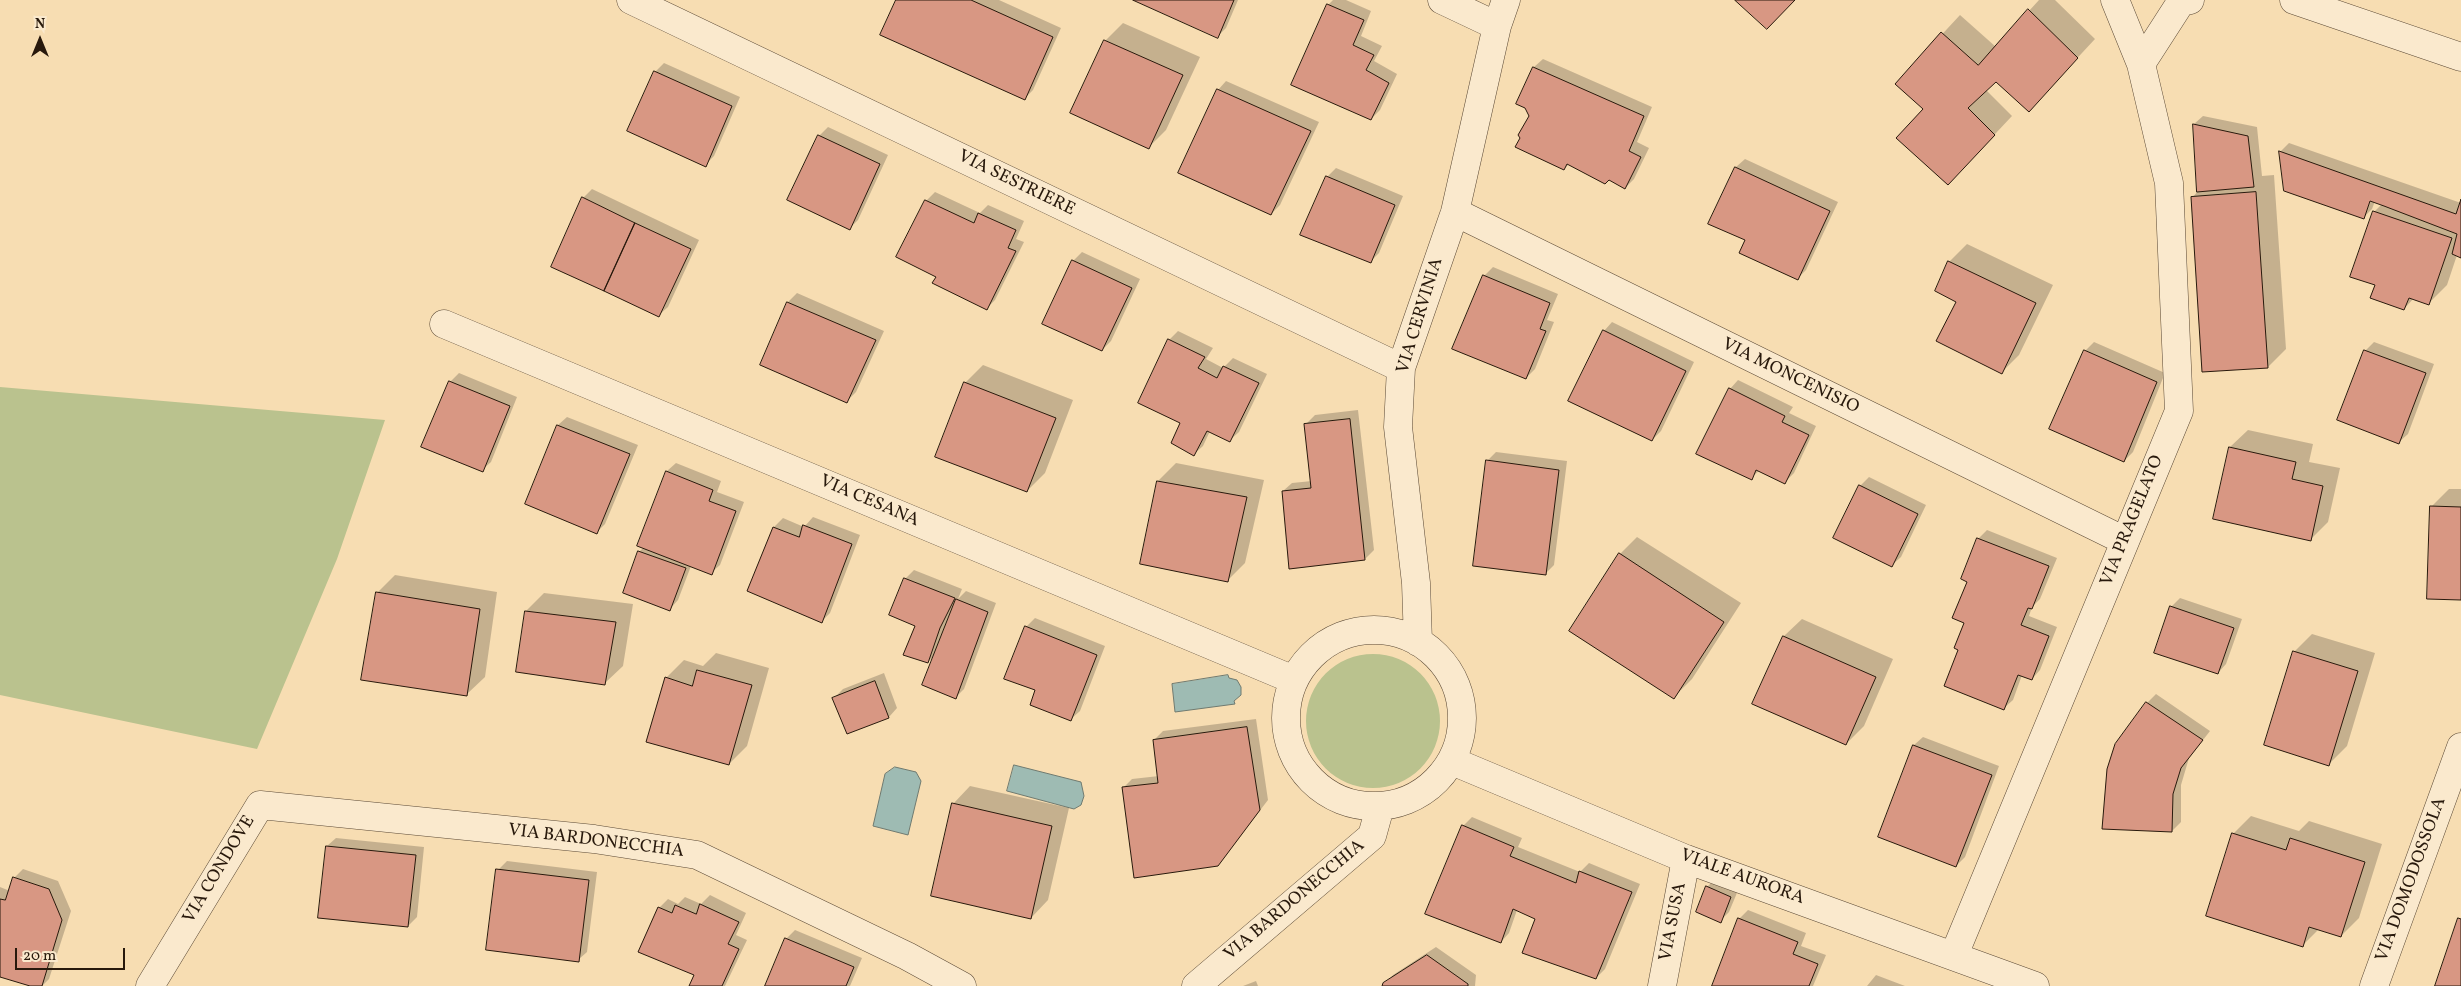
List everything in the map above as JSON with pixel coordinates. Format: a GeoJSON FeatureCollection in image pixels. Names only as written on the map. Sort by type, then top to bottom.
{"type":"FeatureCollection","features":[{"type":"Feature","properties":{"kind":"street","name":"VIA SESTRIERE"},"geometry":{"type":"LineString","coordinates":[[631,0],[1401,368]]}},
{"type":"Feature","properties":{"kind":"street"},"geometry":{"type":"LineString","coordinates":[[1442,0],[1496,26]]}},
{"type":"Feature","properties":{"kind":"street","name":"VIA CERVINIA"},"geometry":{"type":"LineString","coordinates":[[1418,642],[1416,583],[1398,427],[1401,368],[1455,212],[1496,26],[1506,0]]}},
{"type":"Feature","properties":{"kind":"street","name":"VIA PRAGELATO"},"geometry":{"type":"LineString","coordinates":[[1954,955],[2179,411],[2169,183],[2142,64],[2115,0]]}},
{"type":"Feature","properties":{"kind":"street"},"geometry":{"type":"LineString","coordinates":[[2142,64],[2180,2],[2190,0]]}},
{"type":"Feature","properties":{"kind":"street"},"geometry":{"type":"LineString","coordinates":[[2294,0],[2461,57]]}},
{"type":"Feature","properties":{"kind":"street","name":"VIA MONCENISIO"},"geometry":{"type":"LineString","coordinates":[[1455,212],[2125,541]]}},
{"type":"Feature","properties":{"kind":"street","name":"VIA CESANA"},"geometry":{"type":"LineString","coordinates":[[444,324],[1294,680]]}},
{"type":"Feature","properties":{"kind":"street"},"geometry":{"type":"LineString","coordinates":[[1363,631],[1393,632],[1418,642],[1440,659],[1455,682],[1462,708],[1461,735],[1452,761],[1434,784],[1417,795],[1409,800],[1380,807],[1350,804],[1322,791],[1300,769],[1288,740],[1285,710],[1294,680],[1310,656],[1335,639],[1363,631]]}},
{"type":"Feature","properties":{"kind":"street","name":"VIA DOMODOSSOLA"},"geometry":{"type":"LineString","coordinates":[[2374,986],[2461,747]]}},
{"type":"Feature","properties":{"kind":"street","name":"VIALE AURORA"},"geometry":{"type":"LineString","coordinates":[[1452,761],[1686,859],[2035,986]]}},
{"type":"Feature","properties":{"kind":"street","name":"VIA BARDONECCHIA"},"geometry":{"type":"LineString","coordinates":[[260,806],[594,838],[697,855],[907,956],[962,986]]}},
{"type":"Feature","properties":{"kind":"street","name":"VIA CONDOVE"},"geometry":{"type":"LineString","coordinates":[[150,986],[260,806]]}},
{"type":"Feature","properties":{"kind":"street","name":"VIA BARDONECCHIA"},"geometry":{"type":"LineString","coordinates":[[1196,986],[1372,836],[1380,807]]}},
{"type":"Feature","properties":{"kind":"street","name":"VIA SUSA"},"geometry":{"type":"LineString","coordinates":[[1662,986],[1686,859]]}},
{"type":"Feature","properties":{"kind":"green space"},"geometry":{"type":"Polygon","coordinates":[[[0,387],[385,420],[337,559],[257,749],[0,695],[0,387]]]}},
{"type":"Feature","properties":{"kind":"green space"},"geometry":{"type":"Polygon","coordinates":[[[1373,654],[1399,659],[1421,673],[1435,695],[1440,721],[1435,747],[1421,769],[1399,783],[1373,788],[1347,783],[1325,769],[1311,747],[1306,721],[1311,695],[1325,673],[1347,659],[1373,654]]]}},
{"type":"Feature","properties":{"kind":"water"},"geometry":{"type":"Polygon","coordinates":[[[1228,675],[1229,678],[1237,680],[1241,687],[1241,695],[1234,701],[1235,704],[1175,712],[1172,684],[1228,675]]]}},
{"type":"Feature","properties":{"kind":"water"},"geometry":{"type":"Polygon","coordinates":[[[1014,765],[1081,782],[1084,796],[1081,805],[1074,809],[1007,791],[1014,765]]]}},
{"type":"Feature","properties":{"kind":"water"},"geometry":{"type":"Polygon","coordinates":[[[895,767],[916,772],[921,781],[908,835],[873,826],[885,774],[895,767]]]}},
{"type":"Feature","properties":{"kind":"building"},"geometry":{"type":"Polygon","coordinates":[[[896,0],[971,0],[1053,37],[1025,100],[880,35],[896,0]]]}},
{"type":"Feature","properties":{"kind":"building"},"geometry":{"type":"Polygon","coordinates":[[[1133,0],[1234,0],[1218,38],[1133,0]]]}},
{"type":"Feature","properties":{"kind":"building"},"geometry":{"type":"Polygon","coordinates":[[[1735,0],[1795,0],[1767,29],[1735,0]]]}},
{"type":"Feature","properties":{"kind":"building"},"geometry":{"type":"Polygon","coordinates":[[[1327,4],[1364,20],[1353,45],[1374,55],[1366,70],[1389,83],[1371,120],[1291,85],[1327,4]]]}},
{"type":"Feature","properties":{"kind":"building"},"geometry":{"type":"Polygon","coordinates":[[[2028,9],[2078,58],[2029,112],[1996,82],[1968,108],[1995,135],[1948,185],[1896,138],[1923,109],[1895,84],[1941,32],[1978,65],[2028,9]]]}},
{"type":"Feature","properties":{"kind":"building"},"geometry":{"type":"Polygon","coordinates":[[[1104,40],[1183,75],[1149,149],[1070,113],[1104,40]]]}},
{"type":"Feature","properties":{"kind":"building"},"geometry":{"type":"Polygon","coordinates":[[[1533,67],[1644,116],[1629,151],[1641,157],[1625,189],[1609,180],[1605,184],[1567,164],[1564,170],[1515,147],[1520,138],[1518,135],[1529,116],[1525,108],[1516,104],[1533,67]]]}},
{"type":"Feature","properties":{"kind":"building"},"geometry":{"type":"Polygon","coordinates":[[[654,71],[732,106],[706,167],[627,131],[654,71]]]}},
{"type":"Feature","properties":{"kind":"building"},"geometry":{"type":"Polygon","coordinates":[[[1217,89],[1311,131],[1271,215],[1178,173],[1217,89]]]}},
{"type":"Feature","properties":{"kind":"building"},"geometry":{"type":"Polygon","coordinates":[[[2193,124],[2248,136],[2254,187],[2197,192],[2193,124]]]}},
{"type":"Feature","properties":{"kind":"building"},"geometry":{"type":"Polygon","coordinates":[[[818,135],[880,164],[850,230],[787,200],[818,135]]]}},
{"type":"Feature","properties":{"kind":"building"},"geometry":{"type":"Polygon","coordinates":[[[2279,151],[2456,214],[2461,199],[2461,258],[2452,254],[2457,234],[2384,206],[2370,201],[2364,219],[2284,191],[2279,151]]]}},
{"type":"Feature","properties":{"kind":"building"},"geometry":{"type":"Polygon","coordinates":[[[1735,167],[1830,211],[1798,280],[1739,253],[1745,240],[1708,224],[1735,167]]]}},
{"type":"Feature","properties":{"kind":"building"},"geometry":{"type":"Polygon","coordinates":[[[1326,176],[1395,205],[1371,263],[1300,235],[1326,176]]]}},
{"type":"Feature","properties":{"kind":"building"},"geometry":{"type":"Polygon","coordinates":[[[2256,192],[2268,368],[2202,372],[2191,197],[2256,192]]]}},
{"type":"Feature","properties":{"kind":"building"},"geometry":{"type":"Polygon","coordinates":[[[582,197],[635,223],[604,291],[551,267],[582,197]]]}},
{"type":"Feature","properties":{"kind":"building"},"geometry":{"type":"Polygon","coordinates":[[[925,200],[974,223],[978,213],[1016,230],[1008,248],[1016,251],[987,310],[932,283],[936,277],[896,257],[925,200]]]}},
{"type":"Feature","properties":{"kind":"building"},"geometry":{"type":"Polygon","coordinates":[[[2373,211],[2452,238],[2429,305],[2409,298],[2404,310],[2370,298],[2375,285],[2350,277],[2373,211]]]}},
{"type":"Feature","properties":{"kind":"building"},"geometry":{"type":"Polygon","coordinates":[[[635,223],[691,249],[659,317],[604,291],[635,223]]]}},
{"type":"Feature","properties":{"kind":"building"},"geometry":{"type":"Polygon","coordinates":[[[1072,260],[1132,288],[1102,351],[1042,324],[1072,260]]]}},
{"type":"Feature","properties":{"kind":"building"},"geometry":{"type":"Polygon","coordinates":[[[1948,261],[2036,303],[2002,374],[1936,341],[1956,302],[1935,291],[1948,261]]]}},
{"type":"Feature","properties":{"kind":"building"},"geometry":{"type":"Polygon","coordinates":[[[1483,275],[1550,303],[1540,329],[1546,331],[1526,379],[1452,349],[1483,275]]]}},
{"type":"Feature","properties":{"kind":"building"},"geometry":{"type":"Polygon","coordinates":[[[787,302],[876,340],[847,403],[760,365],[787,302]]]}},
{"type":"Feature","properties":{"kind":"building"},"geometry":{"type":"Polygon","coordinates":[[[1603,330],[1686,371],[1652,441],[1568,401],[1603,330]]]}},
{"type":"Feature","properties":{"kind":"building"},"geometry":{"type":"Polygon","coordinates":[[[1168,339],[1205,357],[1198,368],[1217,378],[1223,366],[1259,383],[1230,442],[1207,431],[1194,456],[1171,443],[1180,423],[1138,403],[1168,339]]]}},
{"type":"Feature","properties":{"kind":"building"},"geometry":{"type":"Polygon","coordinates":[[[2084,350],[2157,382],[2124,462],[2049,429],[2084,350]]]}},
{"type":"Feature","properties":{"kind":"building"},"geometry":{"type":"Polygon","coordinates":[[[2364,350],[2426,373],[2399,444],[2337,420],[2364,350]]]}},
{"type":"Feature","properties":{"kind":"building"},"geometry":{"type":"Polygon","coordinates":[[[449,381],[510,406],[483,472],[421,447],[449,381]]]}},
{"type":"Feature","properties":{"kind":"building"},"geometry":{"type":"Polygon","coordinates":[[[964,382],[1056,418],[1027,492],[935,457],[964,382]]]}},
{"type":"Feature","properties":{"kind":"building"},"geometry":{"type":"Polygon","coordinates":[[[1729,388],[1785,416],[1782,422],[1809,435],[1785,484],[1756,470],[1752,480],[1696,454],[1729,388]]]}},
{"type":"Feature","properties":{"kind":"building"},"geometry":{"type":"Polygon","coordinates":[[[1350,419],[1365,560],[1289,569],[1282,491],[1311,488],[1304,424],[1350,419]]]}},
{"type":"Feature","properties":{"kind":"building"},"geometry":{"type":"Polygon","coordinates":[[[557,425],[630,454],[597,534],[525,504],[557,425]]]}},
{"type":"Feature","properties":{"kind":"building"},"geometry":{"type":"Polygon","coordinates":[[[2229,447],[2296,462],[2292,479],[2323,486],[2311,541],[2213,519],[2229,447]]]}},
{"type":"Feature","properties":{"kind":"building"},"geometry":{"type":"Polygon","coordinates":[[[1486,460],[1559,470],[1546,575],[1473,566],[1486,460]]]}},
{"type":"Feature","properties":{"kind":"building"},"geometry":{"type":"Polygon","coordinates":[[[666,471],[713,490],[709,501],[736,511],[712,575],[637,546],[666,471]]]}},
{"type":"Feature","properties":{"kind":"building"},"geometry":{"type":"Polygon","coordinates":[[[1157,481],[1247,497],[1228,582],[1140,564],[1157,481]]]}},
{"type":"Feature","properties":{"kind":"building"},"geometry":{"type":"Polygon","coordinates":[[[1859,485],[1918,514],[1892,567],[1833,538],[1859,485]]]}},
{"type":"Feature","properties":{"kind":"building"},"geometry":{"type":"Polygon","coordinates":[[[2430,506],[2461,507],[2461,600],[2427,599],[2430,506]]]}},
{"type":"Feature","properties":{"kind":"building"},"geometry":{"type":"Polygon","coordinates":[[[803,525],[852,544],[822,623],[747,591],[773,527],[799,537],[803,525]]]}},
{"type":"Feature","properties":{"kind":"building"},"geometry":{"type":"Polygon","coordinates":[[[1977,538],[2049,566],[2032,609],[2028,608],[2021,625],[2049,636],[2032,680],[2018,675],[2004,710],[1944,686],[1958,650],[1954,648],[1964,623],[1952,618],[1967,582],[1961,579],[1977,538]]]}},
{"type":"Feature","properties":{"kind":"building"},"geometry":{"type":"Polygon","coordinates":[[[638,551],[686,568],[670,611],[623,593],[638,551]]]}},
{"type":"Feature","properties":{"kind":"building"},"geometry":{"type":"Polygon","coordinates":[[[1619,553],[1724,622],[1674,699],[1569,631],[1619,553]]]}},
{"type":"Feature","properties":{"kind":"building"},"geometry":{"type":"Polygon","coordinates":[[[904,578],[955,598],[940,628],[928,663],[903,655],[915,626],[889,615],[904,578]]]}},
{"type":"Feature","properties":{"kind":"building"},"geometry":{"type":"Polygon","coordinates":[[[376,592],[480,609],[467,696],[361,680],[376,592]]]}},
{"type":"Feature","properties":{"kind":"building"},"geometry":{"type":"Polygon","coordinates":[[[956,599],[988,612],[956,699],[922,685],[956,599]]]}},
{"type":"Feature","properties":{"kind":"building"},"geometry":{"type":"Polygon","coordinates":[[[2170,606],[2234,628],[2218,674],[2154,653],[2170,606]]]}},
{"type":"Feature","properties":{"kind":"building"},"geometry":{"type":"Polygon","coordinates":[[[525,611],[616,622],[605,685],[516,672],[525,611]]]}},
{"type":"Feature","properties":{"kind":"building"},"geometry":{"type":"Polygon","coordinates":[[[1025,626],[1097,655],[1071,721],[1030,705],[1035,690],[1004,679],[1025,626]]]}},
{"type":"Feature","properties":{"kind":"building"},"geometry":{"type":"Polygon","coordinates":[[[1783,636],[1876,677],[1846,745],[1752,704],[1783,636]]]}},
{"type":"Feature","properties":{"kind":"building"},"geometry":{"type":"Polygon","coordinates":[[[2293,651],[2358,671],[2329,766],[2264,745],[2293,651]]]}},
{"type":"Feature","properties":{"kind":"building"},"geometry":{"type":"Polygon","coordinates":[[[697,670],[752,685],[729,765],[646,742],[665,677],[692,686],[697,670]]]}},
{"type":"Feature","properties":{"kind":"building"},"geometry":{"type":"Polygon","coordinates":[[[875,681],[889,718],[847,734],[832,698],[875,681]]]}},
{"type":"Feature","properties":{"kind":"building"},"geometry":{"type":"Polygon","coordinates":[[[2146,702],[2203,740],[2181,768],[2173,794],[2172,832],[2102,829],[2107,769],[2115,744],[2146,702]]]}},
{"type":"Feature","properties":{"kind":"building"},"geometry":{"type":"Polygon","coordinates":[[[1247,727],[1260,810],[1218,866],[1134,878],[1122,787],[1158,783],[1153,740],[1247,727]]]}},
{"type":"Feature","properties":{"kind":"building"},"geometry":{"type":"Polygon","coordinates":[[[1913,745],[1992,775],[1956,867],[1878,837],[1913,745]]]}},
{"type":"Feature","properties":{"kind":"building"},"geometry":{"type":"Polygon","coordinates":[[[952,803],[1052,826],[1031,919],[931,896],[952,803]]]}},
{"type":"Feature","properties":{"kind":"building"},"geometry":{"type":"Polygon","coordinates":[[[1462,825],[1514,847],[1510,856],[1576,883],[1579,871],[1632,892],[1596,979],[1522,953],[1535,919],[1513,909],[1501,943],[1425,914],[1462,825]]]}},
{"type":"Feature","properties":{"kind":"building"},"geometry":{"type":"Polygon","coordinates":[[[2232,833],[2286,850],[2290,838],[2365,862],[2341,937],[2309,927],[2303,947],[2206,916],[2232,833]]]}},
{"type":"Feature","properties":{"kind":"building"},"geometry":{"type":"Polygon","coordinates":[[[326,846],[416,855],[408,927],[318,918],[326,846]]]}},
{"type":"Feature","properties":{"kind":"building"},"geometry":{"type":"Polygon","coordinates":[[[496,869],[589,880],[579,962],[486,950],[496,869]]]}},
{"type":"Feature","properties":{"kind":"building"},"geometry":{"type":"Polygon","coordinates":[[[13,877],[49,889],[62,920],[42,986],[30,986],[0,977],[0,899],[5,900],[13,877]]]}},
{"type":"Feature","properties":{"kind":"building"},"geometry":{"type":"Polygon","coordinates":[[[1706,886],[1731,897],[1721,923],[1696,912],[1706,886]]]}},
{"type":"Feature","properties":{"kind":"building"},"geometry":{"type":"Polygon","coordinates":[[[700,904],[739,922],[728,944],[739,949],[722,986],[689,986],[694,975],[638,952],[658,907],[672,913],[675,905],[696,914],[700,904]]]}},
{"type":"Feature","properties":{"kind":"building"},"geometry":{"type":"Polygon","coordinates":[[[1738,918],[1798,942],[1793,954],[1818,964],[1809,986],[1712,986],[1738,918]]]}},
{"type":"Feature","properties":{"kind":"building"},"geometry":{"type":"Polygon","coordinates":[[[2458,918],[2461,919],[2461,986],[2435,986],[2458,918]]]}},
{"type":"Feature","properties":{"kind":"building"},"geometry":{"type":"Polygon","coordinates":[[[785,938],[854,967],[846,986],[765,986],[785,938]]]}},
{"type":"Feature","properties":{"kind":"building"},"geometry":{"type":"Polygon","coordinates":[[[1427,955],[1468,984],[1468,986],[1382,986],[1383,983],[1427,955]]]}}]}
